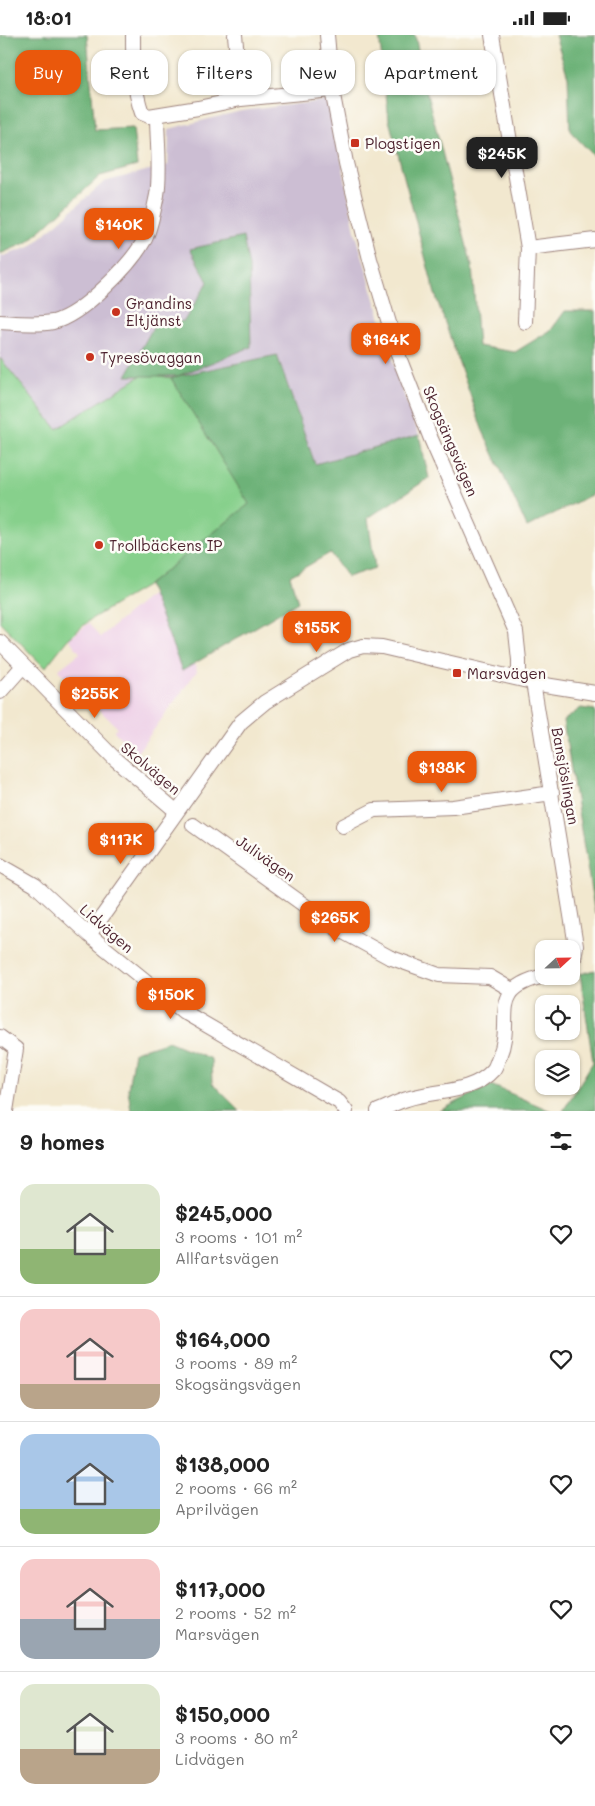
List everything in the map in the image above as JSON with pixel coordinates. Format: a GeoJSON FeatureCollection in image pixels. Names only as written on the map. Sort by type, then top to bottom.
{"type":"FeatureCollection","features":[{"type":"Feature","properties":{"kind":"street"},"geometry":{"type":"LineString","coordinates":[[133,35],[139,104],[142,113],[149,116],[240,99],[281,95]]}},
{"type":"Feature","properties":{"kind":"street"},"geometry":{"type":"LineString","coordinates":[[235,35],[240,99]]}},
{"type":"Feature","properties":{"kind":"street","name":"Skogsängsvägen"},"geometry":{"type":"LineString","coordinates":[[327,35],[328,50]]}},
{"type":"Feature","properties":{"kind":"street"},"geometry":{"type":"LineString","coordinates":[[492,35],[528,248],[526,322]]}},
{"type":"Feature","properties":{"kind":"street","name":"Skogsängsvägen"},"geometry":{"type":"LineString","coordinates":[[333,95],[346,163],[370,259],[400,360],[431,439],[516,632],[520,660],[519,679]]}},
{"type":"Feature","properties":{"kind":"street"},"geometry":{"type":"LineString","coordinates":[[0,322],[21,324],[54,321],[72,313],[104,288],[138,249],[145,238],[158,193],[157,115]]}},
{"type":"Feature","properties":{"kind":"street"},"geometry":{"type":"LineString","coordinates":[[528,248],[595,240]]}},
{"type":"Feature","properties":{"kind":"street","name":"Skolvägen"},"geometry":{"type":"LineString","coordinates":[[0,642],[116,760],[176,811]]}},
{"type":"Feature","properties":{"kind":"street"},"geometry":{"type":"LineString","coordinates":[[89,935],[241,722],[264,702],[349,650],[363,646],[382,647],[519,679],[595,693]]}},
{"type":"Feature","properties":{"kind":"street"},"geometry":{"type":"LineString","coordinates":[[0,693],[23,666]]}},
{"type":"Feature","properties":{"kind":"street","name":"Bansjöslingan"},"geometry":{"type":"LineString","coordinates":[[533,682],[575,940]]}},
{"type":"Feature","properties":{"kind":"street"},"geometry":{"type":"LineString","coordinates":[[343,826],[374,810],[453,807],[552,793]]}},
{"type":"Feature","properties":{"kind":"street","name":"Julivägen"},"geometry":{"type":"LineString","coordinates":[[193,825],[336,928],[389,957],[439,975],[490,977],[512,990]]}},
{"type":"Feature","properties":{"kind":"street","name":"Lidvägen"},"geometry":{"type":"LineString","coordinates":[[0,865],[35,885],[89,935],[184,1012],[339,1102],[346,1111]]}},
{"type":"Feature","properties":{"kind":"street"},"geometry":{"type":"LineString","coordinates":[[378,1111],[408,1099],[454,1090],[477,1082],[493,1070],[503,1048],[506,1007],[512,990],[528,980],[535,978]]}},
{"type":"Feature","properties":{"kind":"street"},"geometry":{"type":"LineString","coordinates":[[0,1037],[16,1049],[6,1111]]}},
{"type":"Feature","properties":{"kind":"shaded area"},"geometry":{"type":"Polygon","coordinates":[[[330,100],[355,231],[400,384],[419,435],[315,465],[277,355],[171,378],[145,373],[57,429],[0,358],[0,257],[30,247],[104,182],[168,165],[169,129],[241,111],[330,100]]]}},
{"type":"Feature","properties":{"kind":"shaded area"},"geometry":{"type":"Polygon","coordinates":[[[153,593],[180,623],[197,671],[136,754],[114,731],[117,727],[58,670],[80,653],[69,639],[89,623],[100,637],[153,593]]]}},
{"type":"Feature","properties":{"kind":"green space"},"geometry":{"type":"Polygon","coordinates":[[[0,35],[87,35],[95,130],[133,128],[137,166],[100,176],[28,242],[0,254],[0,35]]]}},
{"type":"Feature","properties":{"kind":"green space"},"geometry":{"type":"Polygon","coordinates":[[[379,35],[415,35],[418,50],[381,50],[379,35]]]}},
{"type":"Feature","properties":{"kind":"green space"},"geometry":{"type":"Polygon","coordinates":[[[555,35],[595,35],[595,157],[570,131],[568,77],[555,35]]]}},
{"type":"Feature","properties":{"kind":"green space"},"geometry":{"type":"Polygon","coordinates":[[[386,95],[427,95],[472,266],[478,346],[515,352],[551,330],[565,311],[595,311],[595,493],[527,527],[482,429],[435,294],[389,120],[386,95]]]}},
{"type":"Feature","properties":{"kind":"green space"},"geometry":{"type":"Polygon","coordinates":[[[243,237],[249,267],[251,347],[178,376],[126,376],[155,324],[184,321],[208,282],[190,249],[243,237]]]}},
{"type":"Feature","properties":{"kind":"green space"},"geometry":{"type":"Polygon","coordinates":[[[277,355],[315,464],[419,435],[429,478],[368,518],[375,568],[347,577],[330,553],[290,576],[298,602],[182,671],[148,585],[249,504],[171,378],[277,355]]]}},
{"type":"Feature","properties":{"kind":"green space","name":"Trollbäckens IP"},"geometry":{"type":"Polygon","coordinates":[[[0,358],[57,429],[145,373],[171,378],[250,504],[148,585],[91,619],[67,640],[45,668],[0,622],[0,358]]]}},
{"type":"Feature","properties":{"kind":"green space"},"geometry":{"type":"Polygon","coordinates":[[[581,708],[595,710],[595,914],[563,721],[581,708]]]}},
{"type":"Feature","properties":{"kind":"green space"},"geometry":{"type":"Polygon","coordinates":[[[595,970],[595,1111],[563,1111],[573,1095],[580,1095],[580,1083],[593,1062],[580,974],[595,970]]]}},
{"type":"Feature","properties":{"kind":"green space"},"geometry":{"type":"Polygon","coordinates":[[[168,1041],[211,1059],[212,1083],[240,1111],[131,1111],[128,1089],[134,1052],[168,1041]]]}},
{"type":"Feature","properties":{"kind":"green space"},"geometry":{"type":"Polygon","coordinates":[[[491,1085],[551,1111],[439,1111],[491,1085]]]}},
{"type":"Feature","properties":{"kind":"place","name":"Plogstigen"},"geometry":{"type":"Point","coordinates":[355,143]}},
{"type":"Feature","properties":{"kind":"place","name":"Grandins Eltjänst"},"geometry":{"type":"Point","coordinates":[116,312]}},
{"type":"Feature","properties":{"kind":"place","name":"Tyresövaggan"},"geometry":{"type":"Point","coordinates":[90,357]}},
{"type":"Feature","properties":{"kind":"place","name":"Trollbäckens IP"},"geometry":{"type":"Point","coordinates":[99,545]}},
{"type":"Feature","properties":{"kind":"place","name":"Marsvägen"},"geometry":{"type":"Point","coordinates":[457,673]}}]}
